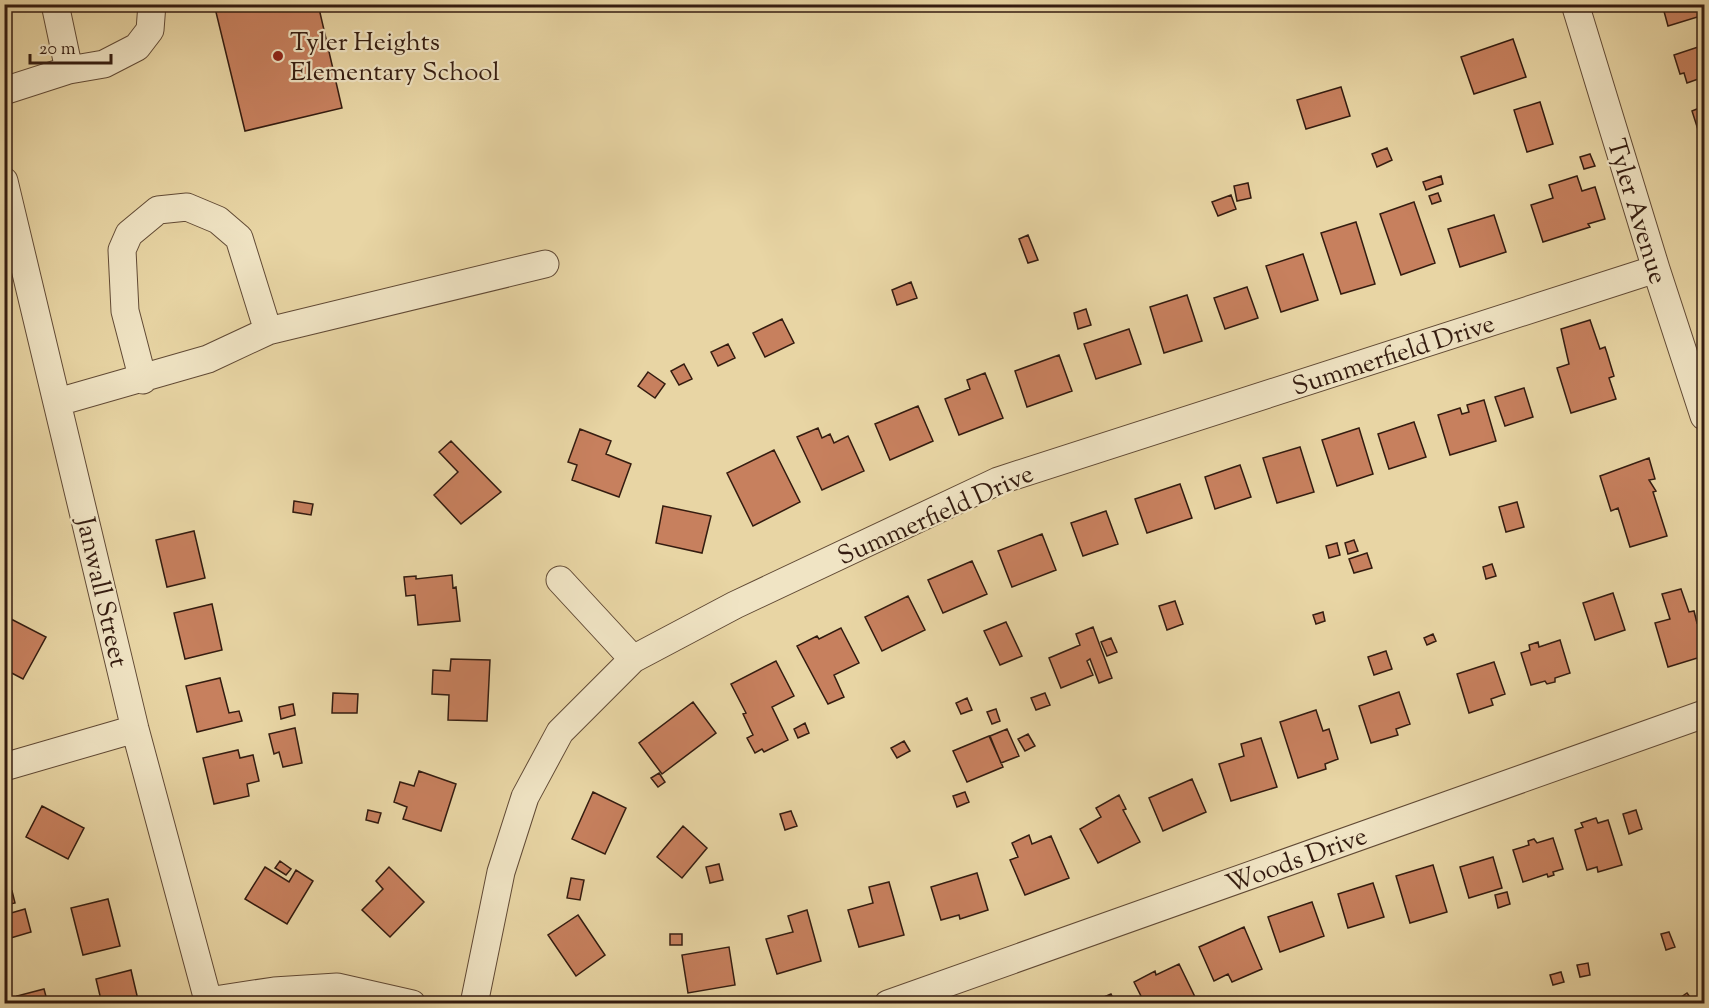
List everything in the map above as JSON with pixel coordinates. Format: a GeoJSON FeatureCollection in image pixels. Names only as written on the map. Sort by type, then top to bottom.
{"type":"FeatureCollection","features":[{"type":"Feature","properties":{"kind":"street"},"geometry":{"type":"LineString","coordinates":[[55,4],[69,70]]}},
{"type":"Feature","properties":{"kind":"street"},"geometry":{"type":"LineString","coordinates":[[4,91],[69,70],[104,64],[137,47],[150,30],[152,4]]}},
{"type":"Feature","properties":{"kind":"street","name":"Tyler Avenue"},"geometry":{"type":"LineString","coordinates":[[1575,4],[1656,269],[1704,416]]}},
{"type":"Feature","properties":{"kind":"street","name":"Janwall Street"},"geometry":{"type":"LineString","coordinates":[[4,181],[135,729],[209,1002]]}},
{"type":"Feature","properties":{"kind":"street"},"geometry":{"type":"LineString","coordinates":[[143,380],[125,311],[122,250],[129,234],[158,210],[187,207],[218,220],[240,238],[268,331]]}},
{"type":"Feature","properties":{"kind":"street"},"geometry":{"type":"LineString","coordinates":[[58,402],[143,380],[208,359],[268,331],[545,264]]}},
{"type":"Feature","properties":{"kind":"street","name":"Summerfield Drive"},"geometry":{"type":"LineString","coordinates":[[474,1004],[501,872],[525,797],[560,732],[633,659],[735,605],[998,481],[1656,269]]}},
{"type":"Feature","properties":{"kind":"street"},"geometry":{"type":"LineString","coordinates":[[560,580],[633,659]]}},
{"type":"Feature","properties":{"kind":"street","name":"Woods Drive"},"geometry":{"type":"LineString","coordinates":[[888,1004],[1704,714]]}},
{"type":"Feature","properties":{"kind":"street"},"geometry":{"type":"LineString","coordinates":[[4,767],[135,729]]}},
{"type":"Feature","properties":{"kind":"street"},"geometry":{"type":"LineString","coordinates":[[209,1002],[274,991],[337,987],[412,1004]]}},
{"type":"Feature","properties":{"kind":"building","name":"Tyler Heights Elementary School"},"geometry":{"type":"Polygon","coordinates":[[[214,4],[318,4],[342,108],[245,131],[214,4]]]}},
{"type":"Feature","properties":{"kind":"building"},"geometry":{"type":"Polygon","coordinates":[[[1662,4],[1704,4],[1704,15],[1668,26],[1662,4]]]}},
{"type":"Feature","properties":{"kind":"building"},"geometry":{"type":"Polygon","coordinates":[[[1513,39],[1526,77],[1474,94],[1461,57],[1513,39]]]}},
{"type":"Feature","properties":{"kind":"building"},"geometry":{"type":"Polygon","coordinates":[[[1704,45],[1704,77],[1687,83],[1684,73],[1680,74],[1674,55],[1704,45]]]}},
{"type":"Feature","properties":{"kind":"building"},"geometry":{"type":"Polygon","coordinates":[[[1341,87],[1350,116],[1306,129],[1297,100],[1341,87]]]}},
{"type":"Feature","properties":{"kind":"building"},"geometry":{"type":"Polygon","coordinates":[[[1540,102],[1553,144],[1527,152],[1514,110],[1540,102]]]}},
{"type":"Feature","properties":{"kind":"building"},"geometry":{"type":"Polygon","coordinates":[[[1704,106],[1704,137],[1701,139],[1692,111],[1704,106]]]}},
{"type":"Feature","properties":{"kind":"building"},"geometry":{"type":"Polygon","coordinates":[[[1387,148],[1392,160],[1377,167],[1372,154],[1387,148]]]}},
{"type":"Feature","properties":{"kind":"building"},"geometry":{"type":"Polygon","coordinates":[[[1590,154],[1595,166],[1584,169],[1580,157],[1590,154]]]}},
{"type":"Feature","properties":{"kind":"building"},"geometry":{"type":"Polygon","coordinates":[[[1441,176],[1443,184],[1426,190],[1423,182],[1441,176]]]}},
{"type":"Feature","properties":{"kind":"building"},"geometry":{"type":"Polygon","coordinates":[[[1577,176],[1582,191],[1595,187],[1605,219],[1588,224],[1590,227],[1543,242],[1531,205],[1553,198],[1549,185],[1577,176]]]}},
{"type":"Feature","properties":{"kind":"building"},"geometry":{"type":"Polygon","coordinates":[[[1704,178],[1704,202],[1698,180],[1704,178]]]}},
{"type":"Feature","properties":{"kind":"building"},"geometry":{"type":"Polygon","coordinates":[[[1248,183],[1251,198],[1237,201],[1234,186],[1248,183]]]}},
{"type":"Feature","properties":{"kind":"building"},"geometry":{"type":"Polygon","coordinates":[[[1438,193],[1441,201],[1432,204],[1429,196],[1438,193]]]}},
{"type":"Feature","properties":{"kind":"building"},"geometry":{"type":"Polygon","coordinates":[[[1231,195],[1236,209],[1218,216],[1212,202],[1231,195]]]}},
{"type":"Feature","properties":{"kind":"building"},"geometry":{"type":"Polygon","coordinates":[[[1414,202],[1435,263],[1401,275],[1380,214],[1414,202]]]}},
{"type":"Feature","properties":{"kind":"building"},"geometry":{"type":"Polygon","coordinates":[[[1494,215],[1506,252],[1460,267],[1448,229],[1494,215]]]}},
{"type":"Feature","properties":{"kind":"building"},"geometry":{"type":"Polygon","coordinates":[[[1356,222],[1375,284],[1341,294],[1321,233],[1356,222]]]}},
{"type":"Feature","properties":{"kind":"building"},"geometry":{"type":"Polygon","coordinates":[[[1028,235],[1038,260],[1028,263],[1019,239],[1028,235]]]}},
{"type":"Feature","properties":{"kind":"building"},"geometry":{"type":"Polygon","coordinates":[[[1303,254],[1318,300],[1281,312],[1266,266],[1303,254]]]}},
{"type":"Feature","properties":{"kind":"building"},"geometry":{"type":"Polygon","coordinates":[[[911,282],[917,298],[897,305],[892,290],[911,282]]]}},
{"type":"Feature","properties":{"kind":"building"},"geometry":{"type":"Polygon","coordinates":[[[1247,287],[1258,318],[1225,329],[1214,298],[1247,287]]]}},
{"type":"Feature","properties":{"kind":"building"},"geometry":{"type":"Polygon","coordinates":[[[1187,295],[1202,341],[1164,353],[1150,307],[1187,295]]]}},
{"type":"Feature","properties":{"kind":"building"},"geometry":{"type":"Polygon","coordinates":[[[1086,309],[1091,325],[1078,329],[1074,313],[1086,309]]]}},
{"type":"Feature","properties":{"kind":"building"},"geometry":{"type":"Polygon","coordinates":[[[782,319],[794,343],[765,357],[753,333],[782,319]]]}},
{"type":"Feature","properties":{"kind":"building"},"geometry":{"type":"Polygon","coordinates":[[[1590,320],[1600,349],[1605,347],[1607,353],[1614,376],[1609,378],[1616,399],[1571,413],[1557,368],[1569,364],[1561,329],[1590,320]]]}},
{"type":"Feature","properties":{"kind":"building"},"geometry":{"type":"Polygon","coordinates":[[[1129,329],[1141,364],[1096,379],[1084,344],[1129,329]]]}},
{"type":"Feature","properties":{"kind":"building"},"geometry":{"type":"Polygon","coordinates":[[[728,344],[735,358],[718,366],[711,352],[728,344]]]}},
{"type":"Feature","properties":{"kind":"building"},"geometry":{"type":"Polygon","coordinates":[[[1059,355],[1072,391],[1027,407],[1015,371],[1059,355]]]}},
{"type":"Feature","properties":{"kind":"building"},"geometry":{"type":"Polygon","coordinates":[[[684,364],[692,379],[679,385],[671,371],[684,364]]]}},
{"type":"Feature","properties":{"kind":"building"},"geometry":{"type":"Polygon","coordinates":[[[648,372],[665,384],[655,398],[638,386],[648,372]]]}},
{"type":"Feature","properties":{"kind":"building"},"geometry":{"type":"Polygon","coordinates":[[[985,373],[1003,418],[959,435],[945,399],[970,389],[967,380],[985,373]]]}},
{"type":"Feature","properties":{"kind":"building"},"geometry":{"type":"Polygon","coordinates":[[[1524,388],[1533,417],[1505,426],[1495,397],[1524,388]]]}},
{"type":"Feature","properties":{"kind":"building"},"geometry":{"type":"Polygon","coordinates":[[[1484,400],[1496,441],[1450,455],[1438,415],[1460,408],[1462,414],[1469,412],[1467,405],[1484,400]]]}},
{"type":"Feature","properties":{"kind":"building"},"geometry":{"type":"Polygon","coordinates":[[[918,406],[933,441],[890,460],[875,424],[918,406]]]}},
{"type":"Feature","properties":{"kind":"building"},"geometry":{"type":"Polygon","coordinates":[[[1414,422],[1426,457],[1389,469],[1378,434],[1414,422]]]}},
{"type":"Feature","properties":{"kind":"building"},"geometry":{"type":"Polygon","coordinates":[[[818,428],[822,438],[830,434],[834,443],[848,436],[864,471],[822,490],[797,437],[818,428]]]}},
{"type":"Feature","properties":{"kind":"building"},"geometry":{"type":"Polygon","coordinates":[[[1359,428],[1373,474],[1337,486],[1322,440],[1359,428]]]}},
{"type":"Feature","properties":{"kind":"building"},"geometry":{"type":"Polygon","coordinates":[[[580,429],[611,441],[606,454],[631,464],[619,497],[572,480],[577,465],[568,462],[580,429]]]}},
{"type":"Feature","properties":{"kind":"building"},"geometry":{"type":"Polygon","coordinates":[[[451,441],[501,492],[461,524],[434,495],[458,472],[439,452],[451,441]]]}},
{"type":"Feature","properties":{"kind":"building"},"geometry":{"type":"Polygon","coordinates":[[[1300,447],[1314,492],[1277,503],[1263,458],[1300,447]]]}},
{"type":"Feature","properties":{"kind":"building"},"geometry":{"type":"Polygon","coordinates":[[[774,450],[800,502],[753,526],[727,473],[774,450]]]}},
{"type":"Feature","properties":{"kind":"building"},"geometry":{"type":"Polygon","coordinates":[[[1649,458],[1655,479],[1649,480],[1656,491],[1653,492],[1667,536],[1630,547],[1618,508],[1611,511],[1600,476],[1649,458]]]}},
{"type":"Feature","properties":{"kind":"building"},"geometry":{"type":"Polygon","coordinates":[[[1240,465],[1251,497],[1215,509],[1205,477],[1240,465]]]}},
{"type":"Feature","properties":{"kind":"building"},"geometry":{"type":"Polygon","coordinates":[[[1180,484],[1192,518],[1147,533],[1135,499],[1180,484]]]}},
{"type":"Feature","properties":{"kind":"building"},"geometry":{"type":"Polygon","coordinates":[[[294,501],[313,504],[311,515],[293,512],[294,501]]]}},
{"type":"Feature","properties":{"kind":"building"},"geometry":{"type":"Polygon","coordinates":[[[1517,502],[1524,527],[1506,532],[1499,507],[1517,502]]]}},
{"type":"Feature","properties":{"kind":"building"},"geometry":{"type":"Polygon","coordinates":[[[663,506],[711,516],[702,553],[656,543],[663,506]]]}},
{"type":"Feature","properties":{"kind":"building"},"geometry":{"type":"Polygon","coordinates":[[[1106,511],[1118,544],[1083,556],[1071,523],[1106,511]]]}},
{"type":"Feature","properties":{"kind":"building"},"geometry":{"type":"Polygon","coordinates":[[[194,531],[205,578],[167,587],[156,540],[194,531]]]}},
{"type":"Feature","properties":{"kind":"building"},"geometry":{"type":"Polygon","coordinates":[[[1042,534],[1056,570],[1012,587],[998,551],[1042,534]]]}},
{"type":"Feature","properties":{"kind":"building"},"geometry":{"type":"Polygon","coordinates":[[[1354,540],[1358,551],[1348,554],[1345,543],[1354,540]]]}},
{"type":"Feature","properties":{"kind":"building"},"geometry":{"type":"Polygon","coordinates":[[[1337,543],[1340,555],[1329,558],[1326,546],[1337,543]]]}},
{"type":"Feature","properties":{"kind":"building"},"geometry":{"type":"Polygon","coordinates":[[[1367,553],[1372,568],[1354,573],[1349,559],[1367,553]]]}},
{"type":"Feature","properties":{"kind":"building"},"geometry":{"type":"Polygon","coordinates":[[[972,561],[987,594],[943,613],[928,580],[972,561]]]}},
{"type":"Feature","properties":{"kind":"building"},"geometry":{"type":"Polygon","coordinates":[[[1492,564],[1496,576],[1486,579],[1483,567],[1492,564]]]}},
{"type":"Feature","properties":{"kind":"building"},"geometry":{"type":"Polygon","coordinates":[[[452,575],[453,588],[456,587],[460,621],[418,625],[415,595],[406,596],[404,577],[416,576],[416,579],[452,575]]]}},
{"type":"Feature","properties":{"kind":"building"},"geometry":{"type":"Polygon","coordinates":[[[1681,589],[1689,612],[1694,611],[1697,623],[1704,621],[1704,656],[1668,667],[1655,623],[1670,619],[1662,594],[1681,589]]]}},
{"type":"Feature","properties":{"kind":"building"},"geometry":{"type":"Polygon","coordinates":[[[1613,593],[1625,630],[1595,640],[1583,603],[1613,593]]]}},
{"type":"Feature","properties":{"kind":"building"},"geometry":{"type":"Polygon","coordinates":[[[908,596],[925,630],[882,651],[865,617],[908,596]]]}},
{"type":"Feature","properties":{"kind":"building"},"geometry":{"type":"Polygon","coordinates":[[[1175,601],[1183,624],[1167,630],[1159,606],[1175,601]]]}},
{"type":"Feature","properties":{"kind":"building"},"geometry":{"type":"Polygon","coordinates":[[[212,604],[222,650],[185,659],[174,613],[212,604]]]}},
{"type":"Feature","properties":{"kind":"building"},"geometry":{"type":"Polygon","coordinates":[[[1323,612],[1325,621],[1316,624],[1313,615],[1323,612]]]}},
{"type":"Feature","properties":{"kind":"building"},"geometry":{"type":"Polygon","coordinates":[[[11,619],[46,637],[23,679],[4,669],[4,631],[11,619]]]}},
{"type":"Feature","properties":{"kind":"building"},"geometry":{"type":"Polygon","coordinates":[[[1006,622],[1022,656],[1000,665],[984,631],[1006,622]]]}},
{"type":"Feature","properties":{"kind":"building"},"geometry":{"type":"Polygon","coordinates":[[[1093,627],[1112,678],[1099,683],[1090,659],[1087,661],[1093,675],[1061,688],[1049,658],[1080,645],[1076,634],[1093,627]]]}},
{"type":"Feature","properties":{"kind":"building"},"geometry":{"type":"Polygon","coordinates":[[[841,628],[859,663],[834,675],[844,697],[828,704],[797,646],[817,636],[819,639],[841,628]]]}},
{"type":"Feature","properties":{"kind":"building"},"geometry":{"type":"Polygon","coordinates":[[[1433,634],[1436,641],[1427,645],[1424,638],[1433,634]]]}},
{"type":"Feature","properties":{"kind":"building"},"geometry":{"type":"Polygon","coordinates":[[[1111,638],[1117,652],[1107,656],[1101,642],[1111,638]]]}},
{"type":"Feature","properties":{"kind":"building"},"geometry":{"type":"Polygon","coordinates":[[[1560,640],[1570,673],[1555,678],[1555,682],[1547,684],[1545,681],[1531,685],[1521,653],[1530,650],[1529,645],[1538,642],[1539,647],[1560,640]]]}},
{"type":"Feature","properties":{"kind":"building"},"geometry":{"type":"Polygon","coordinates":[[[1386,651],[1392,669],[1374,675],[1368,657],[1386,651]]]}},
{"type":"Feature","properties":{"kind":"building"},"geometry":{"type":"Polygon","coordinates":[[[451,659],[490,660],[487,721],[448,720],[449,695],[432,694],[433,670],[450,671],[451,659]]]}},
{"type":"Feature","properties":{"kind":"building"},"geometry":{"type":"Polygon","coordinates":[[[776,661],[794,696],[772,707],[788,740],[764,752],[762,749],[755,753],[747,738],[753,735],[743,714],[746,713],[731,684],[776,661]]]}},
{"type":"Feature","properties":{"kind":"building"},"geometry":{"type":"Polygon","coordinates":[[[1494,662],[1505,694],[1491,699],[1493,705],[1469,713],[1457,674],[1494,662]]]}},
{"type":"Feature","properties":{"kind":"building"},"geometry":{"type":"Polygon","coordinates":[[[220,678],[229,713],[239,711],[242,721],[197,732],[186,686],[220,678]]]}},
{"type":"Feature","properties":{"kind":"building"},"geometry":{"type":"Polygon","coordinates":[[[1399,692],[1410,724],[1396,729],[1398,735],[1371,743],[1359,706],[1399,692]]]}},
{"type":"Feature","properties":{"kind":"building"},"geometry":{"type":"Polygon","coordinates":[[[333,693],[358,694],[357,713],[332,713],[333,693]]]}},
{"type":"Feature","properties":{"kind":"building"},"geometry":{"type":"Polygon","coordinates":[[[1045,693],[1050,705],[1036,710],[1031,698],[1045,693]]]}},
{"type":"Feature","properties":{"kind":"building"},"geometry":{"type":"Polygon","coordinates":[[[967,698],[972,710],[961,714],[956,703],[967,698]]]}},
{"type":"Feature","properties":{"kind":"building"},"geometry":{"type":"Polygon","coordinates":[[[693,702],[716,733],[662,774],[639,743],[693,702]]]}},
{"type":"Feature","properties":{"kind":"building"},"geometry":{"type":"Polygon","coordinates":[[[293,704],[295,715],[281,719],[279,707],[293,704]]]}},
{"type":"Feature","properties":{"kind":"building"},"geometry":{"type":"Polygon","coordinates":[[[996,709],[1000,721],[992,724],[987,712],[996,709]]]}},
{"type":"Feature","properties":{"kind":"building"},"geometry":{"type":"Polygon","coordinates":[[[1316,710],[1323,731],[1329,729],[1338,759],[1325,764],[1326,769],[1298,778],[1280,722],[1316,710]]]}},
{"type":"Feature","properties":{"kind":"building"},"geometry":{"type":"Polygon","coordinates":[[[805,723],[809,733],[798,738],[794,729],[805,723]]]}},
{"type":"Feature","properties":{"kind":"building"},"geometry":{"type":"Polygon","coordinates":[[[295,728],[302,763],[283,767],[279,752],[274,754],[269,734],[295,728]]]}},
{"type":"Feature","properties":{"kind":"building"},"geometry":{"type":"Polygon","coordinates":[[[1007,729],[1019,756],[1001,763],[990,736],[1007,729]]]}},
{"type":"Feature","properties":{"kind":"building"},"geometry":{"type":"Polygon","coordinates":[[[1028,734],[1035,746],[1025,751],[1018,739],[1028,734]]]}},
{"type":"Feature","properties":{"kind":"building"},"geometry":{"type":"Polygon","coordinates":[[[989,736],[1003,767],[967,782],[953,751],[989,736]]]}},
{"type":"Feature","properties":{"kind":"building"},"geometry":{"type":"Polygon","coordinates":[[[1261,738],[1277,787],[1231,801],[1219,764],[1244,756],[1241,744],[1261,738]]]}},
{"type":"Feature","properties":{"kind":"building"},"geometry":{"type":"Polygon","coordinates":[[[904,741],[910,751],[897,758],[891,748],[904,741]]]}},
{"type":"Feature","properties":{"kind":"building"},"geometry":{"type":"Polygon","coordinates":[[[238,750],[240,758],[253,755],[259,781],[247,784],[249,796],[214,804],[203,758],[238,750]]]}},
{"type":"Feature","properties":{"kind":"building"},"geometry":{"type":"Polygon","coordinates":[[[419,771],[456,784],[441,831],[403,819],[407,807],[394,802],[400,782],[414,786],[419,771]]]}},
{"type":"Feature","properties":{"kind":"building"},"geometry":{"type":"Polygon","coordinates":[[[659,773],[665,782],[658,787],[651,778],[659,773]]]}},
{"type":"Feature","properties":{"kind":"building"},"geometry":{"type":"Polygon","coordinates":[[[1192,779],[1206,812],[1163,831],[1149,798],[1192,779]]]}},
{"type":"Feature","properties":{"kind":"building"},"geometry":{"type":"Polygon","coordinates":[[[593,792],[626,808],[605,854],[572,839],[593,792]]]}},
{"type":"Feature","properties":{"kind":"building"},"geometry":{"type":"Polygon","coordinates":[[[965,792],[969,802],[957,807],[953,796],[965,792]]]}},
{"type":"Feature","properties":{"kind":"building"},"geometry":{"type":"Polygon","coordinates":[[[1119,795],[1126,809],[1123,810],[1140,842],[1098,863],[1080,829],[1101,817],[1096,808],[1119,795]]]}},
{"type":"Feature","properties":{"kind":"building"},"geometry":{"type":"Polygon","coordinates":[[[42,806],[84,828],[68,859],[26,837],[42,806]]]}},
{"type":"Feature","properties":{"kind":"building"},"geometry":{"type":"Polygon","coordinates":[[[368,810],[381,813],[378,823],[366,820],[368,810]]]}},
{"type":"Feature","properties":{"kind":"building"},"geometry":{"type":"Polygon","coordinates":[[[1636,810],[1642,829],[1629,834],[1623,814],[1636,810]]]}},
{"type":"Feature","properties":{"kind":"building"},"geometry":{"type":"Polygon","coordinates":[[[791,811],[797,826],[785,830],[780,814],[791,811]]]}},
{"type":"Feature","properties":{"kind":"building"},"geometry":{"type":"Polygon","coordinates":[[[1596,818],[1598,823],[1608,820],[1622,865],[1598,872],[1597,867],[1587,870],[1575,830],[1583,827],[1581,823],[1596,818]]]}},
{"type":"Feature","properties":{"kind":"building"},"geometry":{"type":"Polygon","coordinates":[[[683,826],[707,848],[682,878],[657,857],[683,826]]]}},
{"type":"Feature","properties":{"kind":"building"},"geometry":{"type":"Polygon","coordinates":[[[1029,835],[1032,844],[1051,836],[1069,878],[1025,895],[1010,860],[1018,857],[1012,843],[1029,835]]]}},
{"type":"Feature","properties":{"kind":"building"},"geometry":{"type":"Polygon","coordinates":[[[1553,838],[1563,869],[1553,872],[1554,875],[1548,877],[1547,874],[1523,882],[1513,850],[1529,845],[1528,841],[1534,839],[1537,843],[1553,838]]]}},
{"type":"Feature","properties":{"kind":"building"},"geometry":{"type":"Polygon","coordinates":[[[1493,857],[1502,888],[1469,898],[1460,867],[1493,857]]]}},
{"type":"Feature","properties":{"kind":"building"},"geometry":{"type":"Polygon","coordinates":[[[280,861],[291,869],[286,875],[275,868],[280,861]]]}},
{"type":"Feature","properties":{"kind":"building"},"geometry":{"type":"Polygon","coordinates":[[[719,864],[723,880],[710,883],[706,867],[719,864]]]}},
{"type":"Feature","properties":{"kind":"building"},"geometry":{"type":"Polygon","coordinates":[[[1433,865],[1447,912],[1410,923],[1396,876],[1433,865]]]}},
{"type":"Feature","properties":{"kind":"building"},"geometry":{"type":"Polygon","coordinates":[[[265,867],[289,882],[296,870],[313,881],[287,924],[245,899],[265,867]]]}},
{"type":"Feature","properties":{"kind":"building"},"geometry":{"type":"Polygon","coordinates":[[[389,867],[424,902],[390,937],[362,910],[383,889],[376,881],[389,867]]]}},
{"type":"Feature","properties":{"kind":"building"},"geometry":{"type":"Polygon","coordinates":[[[977,873],[988,910],[960,919],[959,915],[941,920],[931,887],[977,873]]]}},
{"type":"Feature","properties":{"kind":"building"},"geometry":{"type":"Polygon","coordinates":[[[571,878],[584,880],[580,900],[567,898],[571,878]]]}},
{"type":"Feature","properties":{"kind":"building"},"geometry":{"type":"Polygon","coordinates":[[[889,882],[904,935],[859,947],[848,910],[873,903],[869,887],[889,882]]]}},
{"type":"Feature","properties":{"kind":"building"},"geometry":{"type":"Polygon","coordinates":[[[1373,883],[1384,917],[1348,928],[1338,894],[1373,883]]]}},
{"type":"Feature","properties":{"kind":"building"},"geometry":{"type":"Polygon","coordinates":[[[12,891],[15,903],[5,905],[4,910],[4,893],[12,891]]]}},
{"type":"Feature","properties":{"kind":"building"},"geometry":{"type":"Polygon","coordinates":[[[1507,892],[1510,904],[1498,908],[1495,895],[1507,892]]]}},
{"type":"Feature","properties":{"kind":"building"},"geometry":{"type":"Polygon","coordinates":[[[108,899],[120,946],[83,955],[71,908],[108,899]]]}},
{"type":"Feature","properties":{"kind":"building"},"geometry":{"type":"Polygon","coordinates":[[[1312,902],[1324,936],[1280,952],[1268,917],[1312,902]]]}},
{"type":"Feature","properties":{"kind":"building"},"geometry":{"type":"Polygon","coordinates":[[[25,909],[31,932],[4,940],[4,915],[25,909]]]}},
{"type":"Feature","properties":{"kind":"building"},"geometry":{"type":"Polygon","coordinates":[[[807,910],[821,961],[777,974],[766,939],[793,932],[788,916],[807,910]]]}},
{"type":"Feature","properties":{"kind":"building"},"geometry":{"type":"Polygon","coordinates":[[[578,915],[605,955],[576,976],[548,935],[578,915]]]}},
{"type":"Feature","properties":{"kind":"building"},"geometry":{"type":"Polygon","coordinates":[[[1244,927],[1262,969],[1232,982],[1228,974],[1214,981],[1199,947],[1244,927]]]}},
{"type":"Feature","properties":{"kind":"building"},"geometry":{"type":"Polygon","coordinates":[[[1669,932],[1675,947],[1666,950],[1661,934],[1669,932]]]}},
{"type":"Feature","properties":{"kind":"building"},"geometry":{"type":"Polygon","coordinates":[[[670,934],[682,934],[682,945],[670,945],[670,934]]]}},
{"type":"Feature","properties":{"kind":"building"},"geometry":{"type":"Polygon","coordinates":[[[729,947],[735,985],[688,993],[682,955],[729,947]]]}},
{"type":"Feature","properties":{"kind":"building"},"geometry":{"type":"Polygon","coordinates":[[[1588,963],[1590,975],[1580,977],[1577,965],[1588,963]]]}},
{"type":"Feature","properties":{"kind":"building"},"geometry":{"type":"Polygon","coordinates":[[[1179,964],[1196,999],[1187,1004],[1145,1004],[1134,982],[1155,971],[1156,975],[1179,964]]]}},
{"type":"Feature","properties":{"kind":"building"},"geometry":{"type":"Polygon","coordinates":[[[131,970],[139,1004],[102,1004],[96,979],[131,970]]]}},
{"type":"Feature","properties":{"kind":"building"},"geometry":{"type":"Polygon","coordinates":[[[1561,972],[1564,982],[1553,985],[1550,975],[1561,972]]]}},
{"type":"Feature","properties":{"kind":"building"},"geometry":{"type":"Polygon","coordinates":[[[44,989],[48,1004],[19,1004],[17,996],[44,989]]]}},
{"type":"Feature","properties":{"kind":"building"},"geometry":{"type":"Polygon","coordinates":[[[1687,993],[1695,1004],[1671,1004],[1687,993]]]}},
{"type":"Feature","properties":{"kind":"building"},"geometry":{"type":"Polygon","coordinates":[[[1111,994],[1116,1004],[1090,1004],[1104,997],[1111,994]]]}},
{"type":"Feature","properties":{"kind":"place","name":"Tyler Heights Elementary School"},"geometry":{"type":"Point","coordinates":[278,56]}}]}
